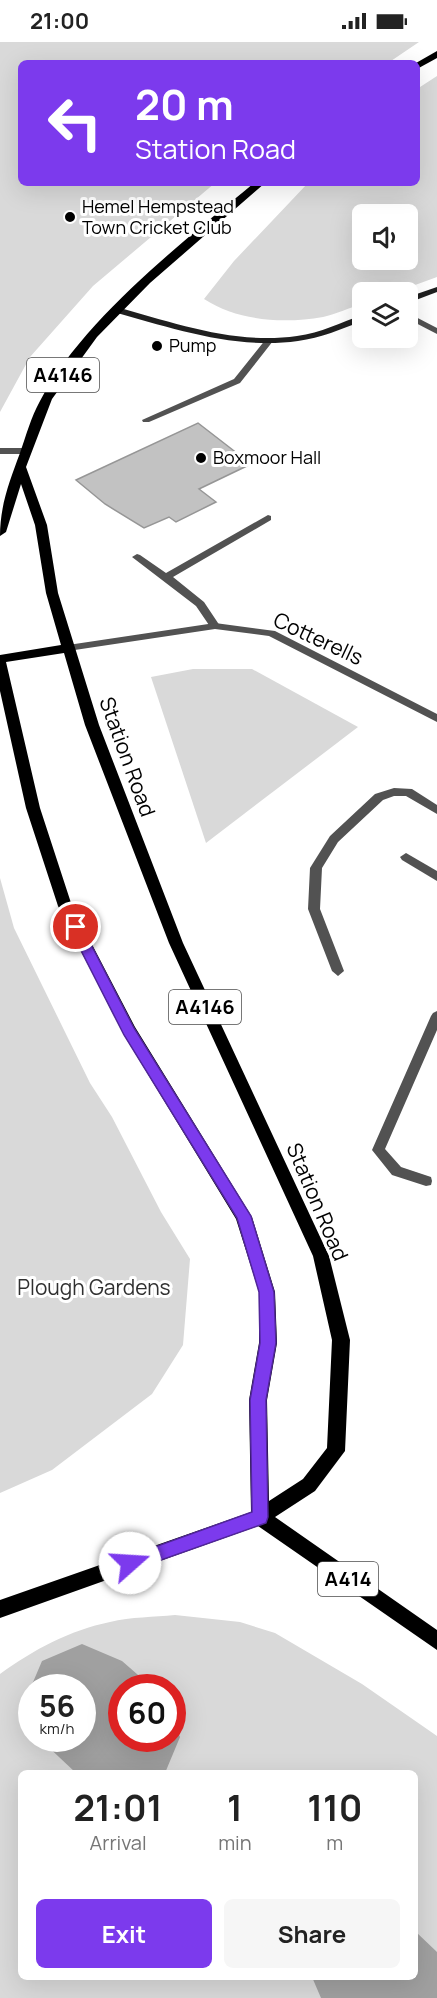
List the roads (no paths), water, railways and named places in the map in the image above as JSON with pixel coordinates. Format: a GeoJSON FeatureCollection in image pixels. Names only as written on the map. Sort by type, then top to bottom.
{"type":"FeatureCollection","features":[{"type":"Feature","properties":{"kind":"main road"},"geometry":{"type":"LineString","coordinates":[[420,64],[437,54]]}},
{"type":"Feature","properties":{"kind":"main road","name":"A4146"},"geometry":{"type":"LineString","coordinates":[[23,458],[47,397],[82,349],[116,310],[191,240],[256,186]]}},
{"type":"Feature","properties":{"kind":"main road"},"geometry":{"type":"LineString","coordinates":[[0,532],[23,458]]}},
{"type":"Feature","properties":{"kind":"main road","name":"Station Road"},"geometry":{"type":"LineString","coordinates":[[0,1609],[260,1517],[309,1485],[336,1450],[340,1340],[321,1256],[176,944],[92,725],[52,593],[41,525],[23,458]]}},
{"type":"Feature","properties":{"kind":"main road"},"geometry":{"type":"LineString","coordinates":[[68,648],[0,661],[33,808],[65,906],[129,1031],[244,1216],[267,1292],[268,1343],[258,1400],[260,1517]]}},
{"type":"Feature","properties":{"kind":"main road","name":"A414"},"geometry":{"type":"LineString","coordinates":[[260,1517],[437,1641]]}},
{"type":"Feature","properties":{"kind":"street"},"geometry":{"type":"LineString","coordinates":[[418,296],[437,289]]}},
{"type":"Feature","properties":{"kind":"street"},"geometry":{"type":"LineString","coordinates":[[116,310],[224,338],[269,341],[323,333],[352,322]]}},
{"type":"Feature","properties":{"kind":"street"},"geometry":{"type":"LineString","coordinates":[[418,321],[437,331]]}},
{"type":"Feature","properties":{"kind":"street"},"geometry":{"type":"LineString","coordinates":[[146,420],[237,381],[269,341]]}},
{"type":"Feature","properties":{"kind":"street"},"geometry":{"type":"LineString","coordinates":[[0,450],[23,458]]}},
{"type":"Feature","properties":{"kind":"street"},"geometry":{"type":"LineString","coordinates":[[166,577],[268,518]]}},
{"type":"Feature","properties":{"kind":"street"},"geometry":{"type":"LineString","coordinates":[[137,557],[200,604],[215,626]]}},
{"type":"Feature","properties":{"kind":"street","name":"Cotterells"},"geometry":{"type":"LineString","coordinates":[[68,648],[215,626],[271,633],[437,718]]}},
{"type":"Feature","properties":{"kind":"street"},"geometry":{"type":"LineString","coordinates":[[338,971],[314,909],[316,868],[334,839],[379,797],[394,792],[408,792],[437,810]]}},
{"type":"Feature","properties":{"kind":"street"},"geometry":{"type":"LineString","coordinates":[[406,857],[437,877]]}},
{"type":"Feature","properties":{"kind":"street"},"geometry":{"type":"LineString","coordinates":[[426,1181],[397,1171],[378,1150],[437,1016]]}},
{"type":"Feature","properties":{"kind":"waterway"},"geometry":{"type":"LineString","coordinates":[[96,1714],[108,1724]]}},
{"type":"Feature","properties":{"kind":"waterway"},"geometry":{"type":"LineString","coordinates":[[377,1980],[395,1998]]}},
{"type":"Feature","properties":{"kind":"place","name":"Hemel Hempstead Town Cricket Club"},"geometry":{"type":"Point","coordinates":[70,217]}},
{"type":"Feature","properties":{"kind":"place","name":"Pump"},"geometry":{"type":"Point","coordinates":[157,346]}},
{"type":"Feature","properties":{"kind":"place","name":"Boxmoor Hall"},"geometry":{"type":"Point","coordinates":[201,458]}},
{"type":"Feature","properties":{"kind":"park label","name":"Plough Gardens"},"geometry":{"type":"Point","coordinates":[94,1288]}}]}
